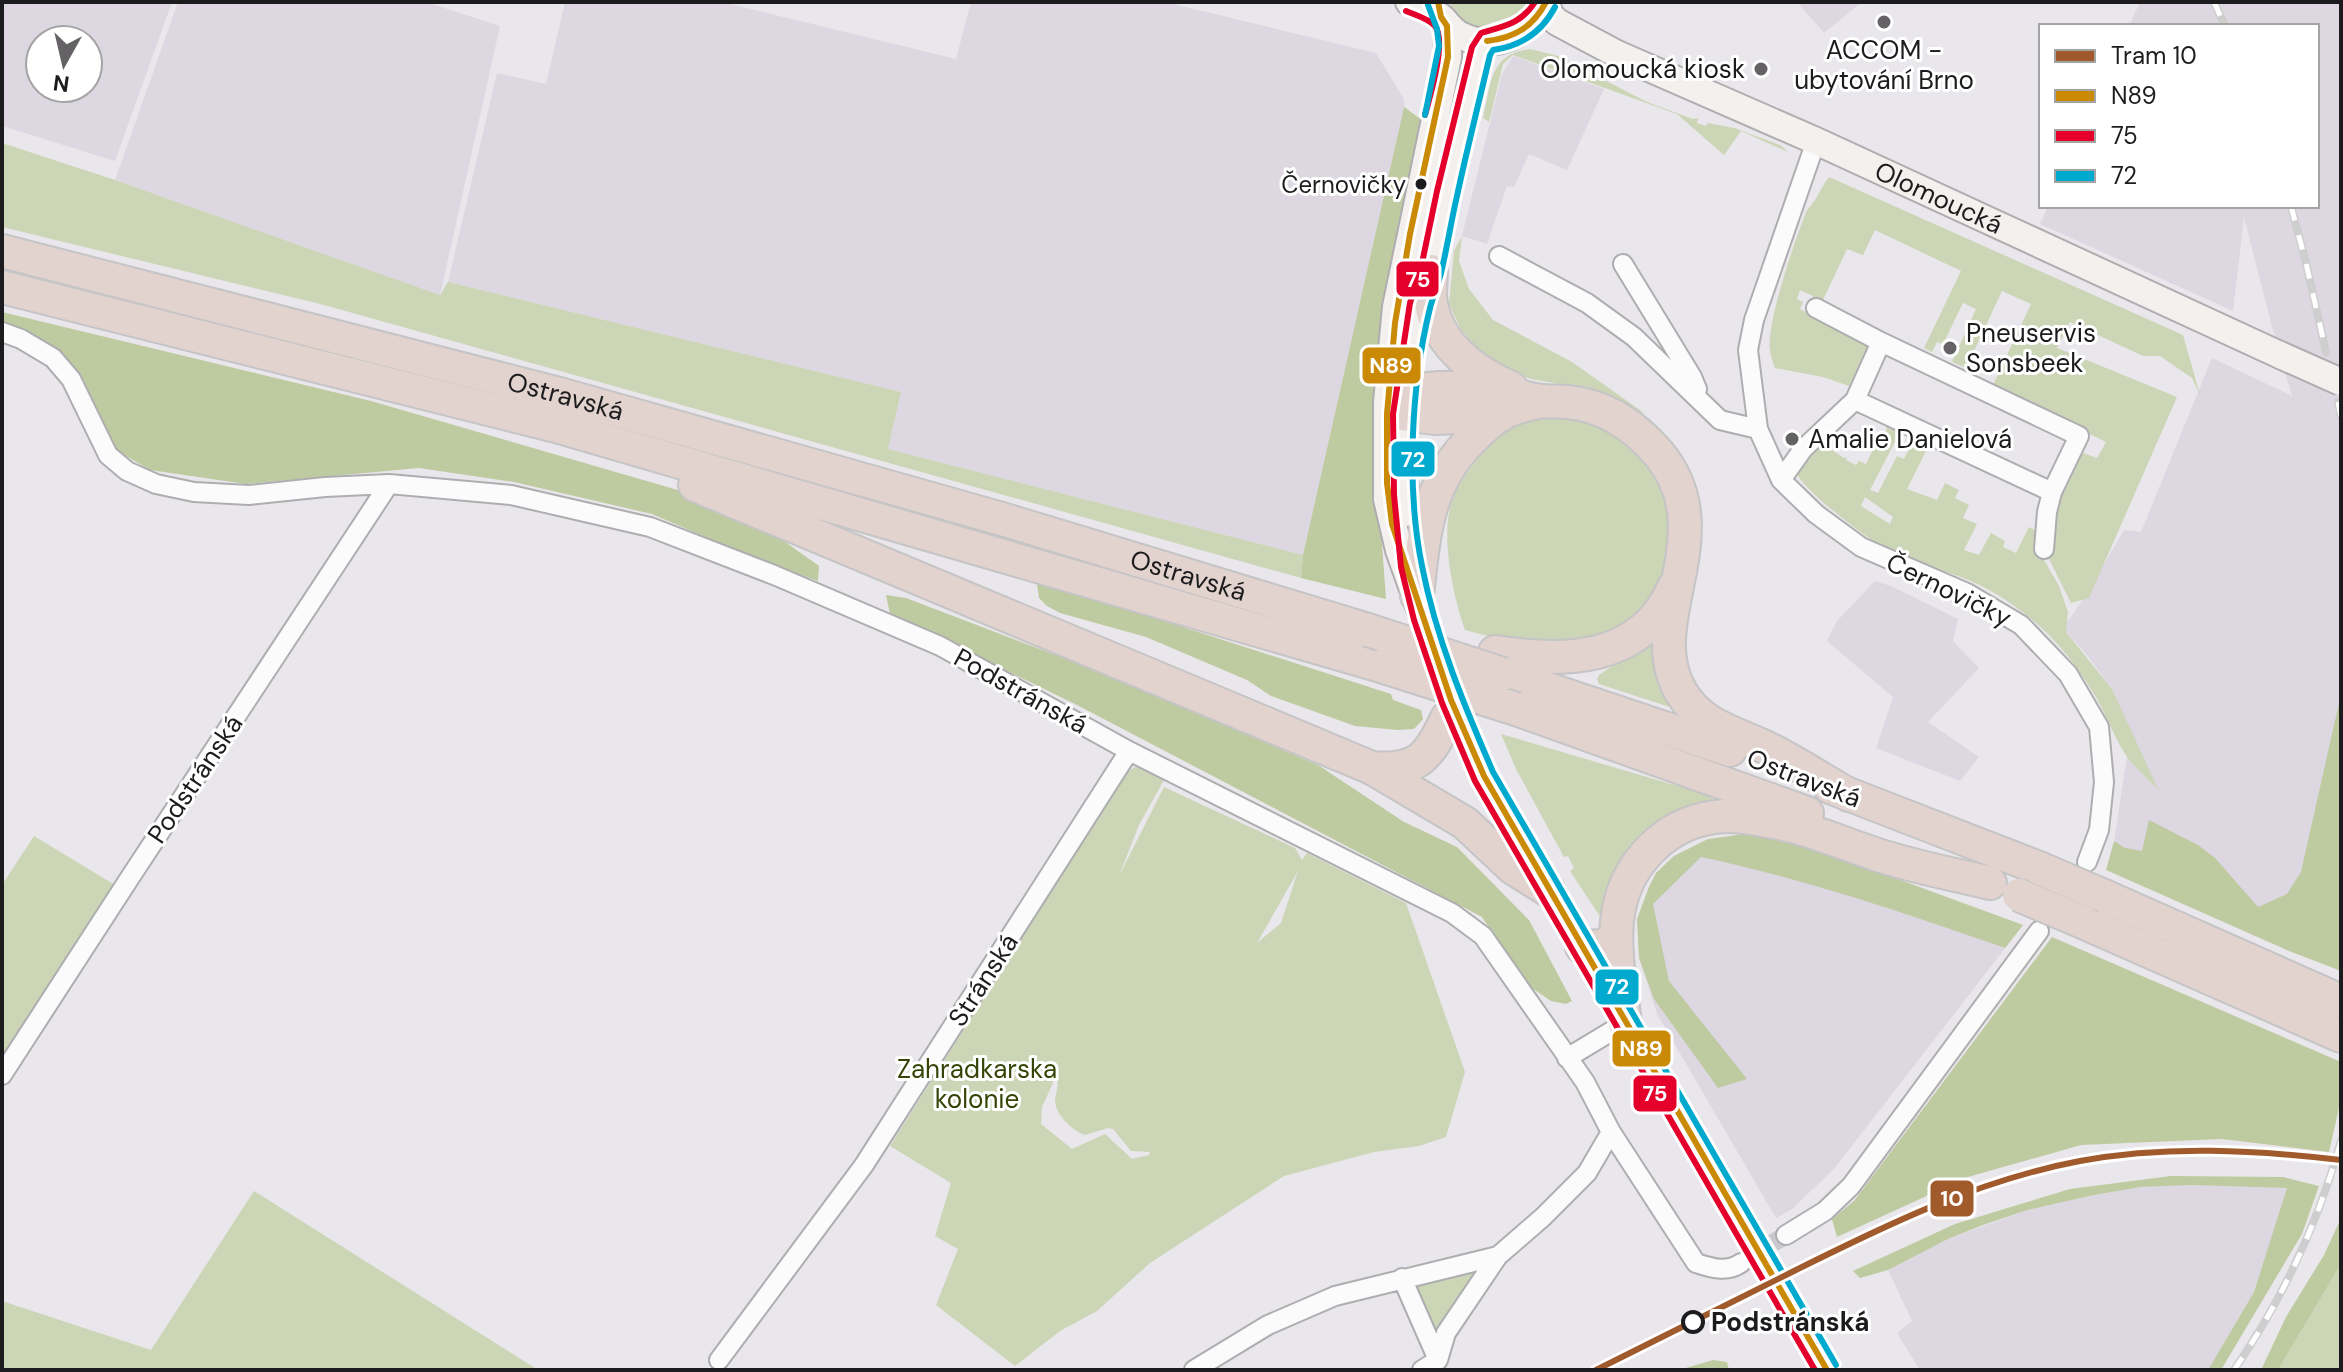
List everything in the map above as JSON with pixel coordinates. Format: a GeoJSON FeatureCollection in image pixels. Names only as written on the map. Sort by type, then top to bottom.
{"type":"FeatureCollection","features":[{"type":"Feature","properties":{"kind":"highway","name":"Ostravská"},"geometry":{"type":"LineString","coordinates":[[2,251],[563,395],[1002,519],[1368,630],[1499,663],[2039,868],[2341,1001]]}},
{"type":"Feature","properties":{"kind":"highway"},"geometry":{"type":"LineString","coordinates":[[1431,271],[1430,296],[1434,313],[1454,350],[1484,376],[1543,401]]}},
{"type":"Feature","properties":{"kind":"highway","name":"Ostravská"},"geometry":{"type":"LineString","coordinates":[[2,287],[556,426],[1381,666],[1516,709],[1770,799],[1990,883],[2341,1036]]}},
{"type":"Feature","properties":{"kind":"highway"},"geometry":{"type":"LineString","coordinates":[[1405,393],[1424,388],[1490,390],[1543,401],[1583,404],[1609,414],[1639,433],[1662,457],[1677,485],[1685,513],[1686,539],[1670,636],[1670,662],[1676,684],[1687,702],[1716,727],[1763,746],[1849,795]]}},
{"type":"Feature","properties":{"kind":"highway"},"geometry":{"type":"LineString","coordinates":[[1405,393],[1435,418],[1501,415]]}},
{"type":"Feature","properties":{"kind":"highway"},"geometry":{"type":"LineString","coordinates":[[1420,607],[1430,508],[1439,482],[1459,451],[1485,426],[1519,407],[1543,401]]}},
{"type":"Feature","properties":{"kind":"highway"},"geometry":{"type":"LineString","coordinates":[[556,426],[1372,768],[1465,823],[1513,868],[1548,890]]}},
{"type":"Feature","properties":{"kind":"highway"},"geometry":{"type":"LineString","coordinates":[[1499,663],[1577,657],[1623,643],[1653,620],[1679,577]]}},
{"type":"Feature","properties":{"kind":"highway"},"geometry":{"type":"LineString","coordinates":[[1372,768],[1395,770],[1410,766],[1431,748],[1453,720]]}},
{"type":"Feature","properties":{"kind":"highway"},"geometry":{"type":"LineString","coordinates":[[1625,1023],[1616,936],[1622,896],[1639,862],[1662,838],[1683,826],[1710,818],[1742,818],[1783,824],[1880,856],[1990,883]]}},
{"type":"Feature","properties":{"kind":"highway"},"geometry":{"type":"LineString","coordinates":[[1582,947],[1604,946],[1616,936]]}},
{"type":"Feature","properties":{"kind":"main road"},"geometry":{"type":"LineString","coordinates":[[1409,2],[1442,15],[1464,37],[1487,41],[1511,37],[1524,30],[1537,19],[1546,3]]}},
{"type":"Feature","properties":{"kind":"main road","name":"Olomoucká"},"geometry":{"type":"LineString","coordinates":[[1546,3],[1550,15],[1557,22],[1617,54],[1816,141],[2341,382]]}},
{"type":"Feature","properties":{"kind":"main road"},"geometry":{"type":"LineString","coordinates":[[1420,607],[1392,524],[1387,499],[1390,360],[1396,307],[1448,57],[1442,15]]}},
{"type":"Feature","properties":{"kind":"main road"},"geometry":{"type":"LineString","coordinates":[[1524,30],[1546,31],[1617,54]]}},
{"type":"Feature","properties":{"kind":"main road"},"geometry":{"type":"LineString","coordinates":[[1405,393],[1420,305],[1431,271],[1477,63],[1487,41]]}},
{"type":"Feature","properties":{"kind":"main road"},"geometry":{"type":"LineString","coordinates":[[1409,247],[1405,393],[1406,523],[1420,607]]}},
{"type":"Feature","properties":{"kind":"main road"},"geometry":{"type":"LineString","coordinates":[[1453,720],[1548,890],[1827,1370]]}},
{"type":"Feature","properties":{"kind":"street","name":"Černovičky"},"geometry":{"type":"LineString","coordinates":[[1816,141],[1754,320],[1748,350],[1758,429],[1781,480],[1816,514],[1861,547],[1967,593],[2021,625],[2068,674],[2099,727],[2103,805],[2097,838],[2087,862]]}},
{"type":"Feature","properties":{"kind":"street"},"geometry":{"type":"LineString","coordinates":[[1499,256],[1587,303],[1642,344],[1720,420],[1758,429]]}},
{"type":"Feature","properties":{"kind":"street"},"geometry":{"type":"LineString","coordinates":[[1623,264],[1692,377],[1703,403]]}},
{"type":"Feature","properties":{"kind":"street"},"geometry":{"type":"LineString","coordinates":[[1816,308],[2079,436],[2052,492],[2044,549]]}},
{"type":"Feature","properties":{"kind":"street"},"geometry":{"type":"LineString","coordinates":[[1642,344],[1645,334],[1657,321]]}},
{"type":"Feature","properties":{"kind":"street","name":"Podstránská"},"geometry":{"type":"LineString","coordinates":[[2,332],[53,358],[71,379],[108,455],[127,471],[156,484],[194,492],[249,495],[389,484],[511,495],[650,527],[783,578],[940,646],[1129,751],[1452,913],[1483,936],[1585,1082],[1611,1132],[1696,1263],[1715,1269],[1735,1267],[1741,1263]]}},
{"type":"Feature","properties":{"kind":"street"},"geometry":{"type":"LineString","coordinates":[[1781,480],[1803,449],[1855,400],[1881,342]]}},
{"type":"Feature","properties":{"kind":"street"},"geometry":{"type":"LineString","coordinates":[[1855,400],[2052,492]]}},
{"type":"Feature","properties":{"kind":"street","name":"Podstránská"},"geometry":{"type":"LineString","coordinates":[[2,1075],[389,484]]}},
{"type":"Feature","properties":{"kind":"street","name":"Stránská"},"geometry":{"type":"LineString","coordinates":[[719,1360],[871,1155],[1129,751]]}},
{"type":"Feature","properties":{"kind":"street"},"geometry":{"type":"LineString","coordinates":[[1786,1235],[1825,1211],[1851,1186],[2039,931]]}},
{"type":"Feature","properties":{"kind":"street"},"geometry":{"type":"LineString","coordinates":[[1567,1058],[1625,1023]]}},
{"type":"Feature","properties":{"kind":"street"},"geometry":{"type":"LineString","coordinates":[[1430,1365],[1446,1333],[1498,1256],[1587,1173],[1611,1132]]}},
{"type":"Feature","properties":{"kind":"street"},"geometry":{"type":"LineString","coordinates":[[1194,1370],[1268,1325],[1335,1296],[1498,1256]]}},
{"type":"Feature","properties":{"kind":"street"},"geometry":{"type":"LineString","coordinates":[[1402,1278],[1430,1365]]}},
{"type":"Feature","properties":{"kind":"shaded area"},"geometry":{"type":"Polygon","coordinates":[[[2,2],[172,2],[115,161],[2,126],[2,2]]]}},
{"type":"Feature","properties":{"kind":"shaded area"},"geometry":{"type":"Polygon","coordinates":[[[178,2],[426,2],[500,26],[440,295],[115,180],[178,2]]]}},
{"type":"Feature","properties":{"kind":"shaded area"},"geometry":{"type":"Polygon","coordinates":[[[565,2],[722,2],[956,59],[971,2],[1165,2],[1376,53],[1404,99],[1404,107],[1303,555],[888,449],[901,392],[448,282],[497,73],[546,84],[565,2]]]}},
{"type":"Feature","properties":{"kind":"shaded area"},"geometry":{"type":"Polygon","coordinates":[[[1797,2],[1862,2],[1824,33],[1797,2]]]}},
{"type":"Feature","properties":{"kind":"shaded area"},"geometry":{"type":"Polygon","coordinates":[[[2140,2],[2341,2],[2341,969],[2112,856],[2127,756],[2146,778],[2112,689],[2063,628],[2124,530],[2141,532],[2212,358],[2292,396],[2244,217],[2233,311],[2040,224],[2047,208],[2319,208],[2319,24],[2130,24],[2140,2]]]}},
{"type":"Feature","properties":{"kind":"shaded area"},"geometry":{"type":"Polygon","coordinates":[[[1513,56],[1604,89],[1567,170],[1529,154],[1514,187],[1507,186],[1487,244],[1462,236],[1502,74],[1513,56]]]}},
{"type":"Feature","properties":{"kind":"shaded area"},"geometry":{"type":"Polygon","coordinates":[[[1875,581],[1958,619],[1953,641],[1979,668],[1928,722],[1979,757],[1960,781],[1876,748],[1893,697],[1827,641],[1837,621],[1875,581]]]}},
{"type":"Feature","properties":{"kind":"shaded area"},"geometry":{"type":"Polygon","coordinates":[[[1708,839],[2023,925],[1834,1169],[1792,1209],[1776,1218],[1657,1014],[1639,958],[1637,919],[1656,873],[1674,856],[1708,839]]]}},
{"type":"Feature","properties":{"kind":"shaded area"},"geometry":{"type":"Polygon","coordinates":[[[2141,1187],[2288,1188],[2254,1292],[2208,1370],[1920,1370],[1897,1333],[1912,1321],[1888,1270],[1948,1239],[2027,1210],[2094,1195],[2141,1187]]]}},
{"type":"Feature","properties":{"kind":"green space"},"geometry":{"type":"Polygon","coordinates":[[[1450,2],[1528,2],[1515,14],[1477,30],[1456,15],[1450,2]]]}},
{"type":"Feature","properties":{"kind":"green space"},"geometry":{"type":"Polygon","coordinates":[[[1530,49],[1558,56],[1647,102],[1693,119],[1698,118],[1697,123],[1734,128],[1780,145],[1788,152],[1741,131],[1724,155],[1677,114],[1513,55],[1503,64],[1489,122],[1483,118],[1499,64],[1506,57],[1530,49]]]}},
{"type":"Feature","properties":{"kind":"green space"},"geometry":{"type":"Polygon","coordinates":[[[1404,107],[1422,120],[1405,200],[1375,449],[1386,599],[1301,578],[1303,555],[1404,107]]]}},
{"type":"Feature","properties":{"kind":"green space"},"geometry":{"type":"Polygon","coordinates":[[[2,143],[440,295],[448,282],[901,392],[888,449],[1303,555],[1301,578],[324,305],[2,227],[2,143]]]}},
{"type":"Feature","properties":{"kind":"green space"},"geometry":{"type":"Polygon","coordinates":[[[1829,177],[2183,335],[2200,395],[2192,378],[2160,356],[2143,356],[2070,322],[2057,348],[2177,397],[2089,598],[2071,603],[2046,553],[2049,513],[2078,451],[2097,458],[2106,442],[1992,387],[2031,304],[2002,291],[1966,368],[1952,362],[1976,309],[1963,303],[1943,344],[1937,342],[1932,352],[1924,348],[1961,271],[1875,230],[1863,255],[1847,249],[1823,300],[1819,298],[1814,307],[1810,305],[1813,296],[1800,290],[1797,299],[1803,302],[1800,309],[1869,345],[1849,386],[1823,377],[1775,368],[1770,337],[1783,280],[1807,210],[1829,177]]]}},
{"type":"Feature","properties":{"kind":"green space"},"geometry":{"type":"Polygon","coordinates":[[[1462,236],[1459,261],[1469,289],[1493,320],[1572,362],[1647,415],[1593,390],[1531,379],[1515,373],[1476,348],[1460,328],[1449,304],[1454,251],[1462,236]]]}},
{"type":"Feature","properties":{"kind":"green space"},"geometry":{"type":"Polygon","coordinates":[[[2,312],[371,401],[695,495],[770,531],[819,566],[818,581],[754,558],[652,514],[514,482],[419,468],[246,484],[150,470],[111,447],[78,374],[2,325],[2,312]]]}},
{"type":"Feature","properties":{"kind":"green space"},"geometry":{"type":"Polygon","coordinates":[[[1564,414],[1602,422],[1635,444],[1672,507],[1663,588],[1638,619],[1602,641],[1560,649],[1465,630],[1452,583],[1447,531],[1455,494],[1483,453],[1477,446],[1527,418],[1564,414]]]}},
{"type":"Feature","properties":{"kind":"green space"},"geometry":{"type":"Polygon","coordinates":[[[1885,425],[1900,432],[1870,490],[1878,493],[1897,456],[1904,459],[1914,439],[1928,447],[1907,489],[1937,500],[1945,483],[1959,490],[1955,498],[1969,505],[1963,518],[1977,524],[1964,550],[1979,555],[1991,533],[2005,541],[2003,547],[2016,553],[2029,527],[2043,534],[2040,553],[2059,586],[2068,612],[2066,632],[2112,689],[2158,789],[2128,758],[2087,682],[2038,625],[1979,585],[1889,551],[1854,527],[1801,481],[1797,467],[1802,457],[1811,457],[1823,444],[1856,465],[1859,461],[1866,464],[1880,435],[1883,436],[1887,429],[1885,425]],[[1865,497],[1861,506],[1890,524],[1893,517],[1865,497]]]}},
{"type":"Feature","properties":{"kind":"green space"},"geometry":{"type":"Polygon","coordinates":[[[1046,583],[1391,694],[1393,700],[1421,710],[1423,719],[1414,729],[1355,726],[1271,696],[1247,680],[1146,637],[1060,613],[1039,598],[1037,584],[1046,583]]]}},
{"type":"Feature","properties":{"kind":"green space"},"geometry":{"type":"Polygon","coordinates":[[[886,595],[906,598],[1074,662],[1097,666],[1110,676],[1318,765],[1404,822],[1457,847],[1529,920],[1572,1001],[1566,1004],[1551,1001],[1526,984],[1482,917],[1079,706],[890,614],[886,595]]]}},
{"type":"Feature","properties":{"kind":"green space"},"geometry":{"type":"Polygon","coordinates":[[[1659,634],[1679,710],[1599,684],[1597,679],[1659,634]]]}},
{"type":"Feature","properties":{"kind":"green space"},"geometry":{"type":"Polygon","coordinates":[[[2341,694],[2341,971],[2106,870],[2114,841],[2125,848],[2142,851],[2149,820],[2198,845],[2215,858],[2258,907],[2287,894],[2301,872],[2341,694]]]}},
{"type":"Feature","properties":{"kind":"green space"},"geometry":{"type":"Polygon","coordinates":[[[1501,734],[1708,795],[1716,803],[1599,915],[1570,871],[1574,868],[1568,856],[1564,857],[1516,769],[1501,734]]]}},
{"type":"Feature","properties":{"kind":"green space","name":"Zahradkarska kolonie"},"geometry":{"type":"Polygon","coordinates":[[[1135,767],[1142,768],[1164,780],[1139,825],[1119,876],[1164,787],[1295,848],[1302,860],[1307,853],[1406,903],[1465,1072],[1446,1137],[1419,1146],[1374,1152],[1284,1176],[1150,1263],[1097,1311],[1060,1331],[1015,1366],[936,1305],[958,1249],[935,1236],[951,1183],[890,1146],[1127,772],[1135,767]],[[1298,871],[1257,943],[1281,923],[1298,871]],[[1050,1068],[1053,1083],[1042,1107],[1041,1124],[1072,1149],[1105,1134],[1132,1159],[1149,1155],[1150,1152],[1131,1151],[1113,1129],[1085,1135],[1070,1126],[1056,1106],[1058,1080],[1050,1068]]]}},
{"type":"Feature","properties":{"kind":"green space"},"geometry":{"type":"Polygon","coordinates":[[[1752,833],[1816,849],[2023,925],[2005,948],[1817,886],[1701,857],[1653,904],[1669,981],[1747,1079],[1718,1088],[1654,999],[1639,958],[1637,919],[1656,873],[1674,856],[1708,839],[1752,833]]]}},
{"type":"Feature","properties":{"kind":"green space"},"geometry":{"type":"Polygon","coordinates":[[[34,836],[115,885],[2,1063],[2,885],[34,836]]]}},
{"type":"Feature","properties":{"kind":"green space"},"geometry":{"type":"Polygon","coordinates":[[[2052,937],[2341,1062],[2341,1099],[2329,1152],[2222,1139],[2081,1145],[1968,1177],[1837,1237],[1832,1219],[1854,1201],[2052,937]]]}},
{"type":"Feature","properties":{"kind":"green space"},"geometry":{"type":"Polygon","coordinates":[[[2171,1176],[2283,1177],[2319,1186],[2302,1234],[2221,1370],[2208,1370],[2254,1292],[2287,1188],[2191,1185],[2141,1187],[2094,1195],[2027,1210],[1983,1225],[1888,1270],[1860,1278],[1853,1271],[1955,1224],[2070,1189],[2171,1176]]]}},
{"type":"Feature","properties":{"kind":"green space"},"geometry":{"type":"Polygon","coordinates":[[[254,1191],[538,1370],[2,1370],[2,1301],[151,1350],[254,1191]]]}},
{"type":"Feature","properties":{"kind":"green space"},"geometry":{"type":"Polygon","coordinates":[[[2341,1218],[2341,1264],[2278,1370],[2261,1370],[2286,1317],[2324,1255],[2341,1218]]]}},
{"type":"Feature","properties":{"kind":"green space"},"geometry":{"type":"Polygon","coordinates":[[[2341,1264],[2341,1370],[2278,1370],[2341,1264]]]}},
{"type":"Feature","properties":{"kind":"green space"},"geometry":{"type":"Polygon","coordinates":[[[1468,1272],[1474,1274],[1474,1279],[1439,1331],[1431,1328],[1412,1287],[1418,1282],[1468,1272]]]}},
{"type":"Feature","properties":{"kind":"green space"},"geometry":{"type":"Polygon","coordinates":[[[1713,1360],[1727,1362],[1729,1370],[1679,1370],[1713,1360]]]}},
{"type":"Feature","properties":{"kind":"tunnel"},"geometry":{"type":"LineString","coordinates":[[1750,1257],[1786,1235]]}},
{"type":"Feature","properties":{"kind":"railway"},"geometry":{"type":"LineString","coordinates":[[2214,2],[2224,24]]}},
{"type":"Feature","properties":{"kind":"railway"},"geometry":{"type":"LineString","coordinates":[[2292,208],[2326,352]]}},
{"type":"Feature","properties":{"kind":"railway"},"geometry":{"type":"LineString","coordinates":[[2338,402],[2341,417]]}},
{"type":"Feature","properties":{"kind":"railway"},"geometry":{"type":"LineString","coordinates":[[2234,1370],[2268,1316],[2297,1260],[2341,1141]]}},
{"type":"Feature","properties":{"kind":"tram line","name":"10"},"geometry":{"type":"LineString","coordinates":[[1596,1370],[1932,1206],[2042,1169],[2112,1156],[2178,1151],[2243,1152],[2341,1160]]}},
{"type":"Feature","properties":{"kind":"transit line","name":"N89"},"geometry":{"type":"LineString","coordinates":[[1438,2],[1441,17],[1447,26],[1448,57],[1410,234],[1395,323],[1387,414],[1387,483],[1392,524],[1451,700],[1484,776],[1827,1370]]}},
{"type":"Feature","properties":{"kind":"transit line","name":"75"},"geometry":{"type":"LineString","coordinates":[[1535,2],[1518,20],[1481,33],[1472,47],[1421,268],[1410,303],[1393,414],[1394,495],[1401,567],[1414,620],[1442,703],[1475,781],[1815,1370]]}},
{"type":"Feature","properties":{"kind":"transit line","name":"N89"},"geometry":{"type":"LineString","coordinates":[[1487,41],[1522,30],[1546,2]]}},
{"type":"Feature","properties":{"kind":"transit line","name":"72"},"geometry":{"type":"LineString","coordinates":[[1425,115],[1439,46],[1437,29],[1428,5]]}},
{"type":"Feature","properties":{"kind":"transit line","name":"72"},"geometry":{"type":"LineString","coordinates":[[1555,7],[1544,24],[1530,36],[1513,45],[1493,50],[1473,126],[1418,370],[1412,470],[1422,566],[1443,645],[1493,772],[1836,1365]]}},
{"type":"Feature","properties":{"kind":"transit line","name":"75"},"geometry":{"type":"LineString","coordinates":[[1406,11],[1429,21],[1438,33],[1436,69],[1425,115]]}},
{"type":"Feature","properties":{"kind":"place","name":"ACCOM - ubytování Brno"},"geometry":{"type":"Point","coordinates":[1884,22]}},
{"type":"Feature","properties":{"kind":"place","name":"Olomoucká kiosk"},"geometry":{"type":"Point","coordinates":[1761,69]}},
{"type":"Feature","properties":{"kind":"place","name":"Černovičky"},"geometry":{"type":"Point","coordinates":[1421,184]}},
{"type":"Feature","properties":{"kind":"place","name":"Pneuservis Sonsbeek"},"geometry":{"type":"Point","coordinates":[1950,348]}},
{"type":"Feature","properties":{"kind":"place","name":"Amalie Danielová"},"geometry":{"type":"Point","coordinates":[1792,439]}},
{"type":"Feature","properties":{"kind":"place","name":"Podstránská"},"geometry":{"type":"Point","coordinates":[1693,1322]}}]}
